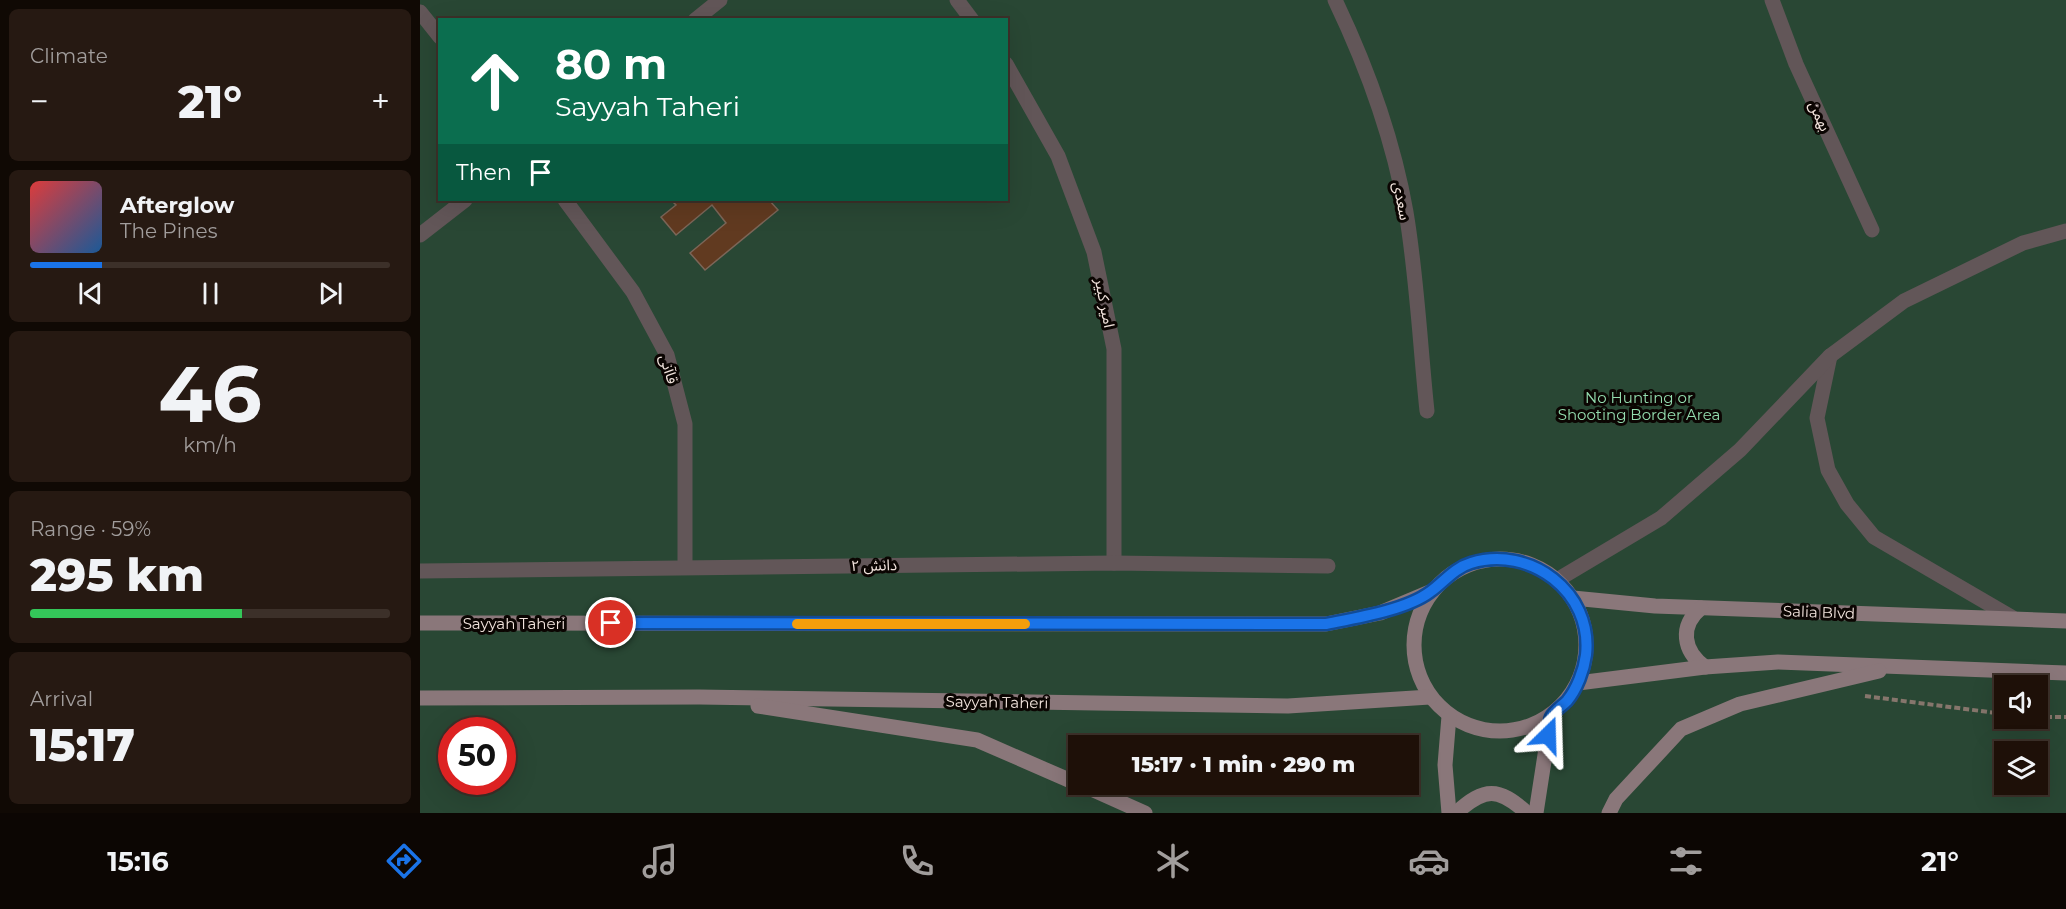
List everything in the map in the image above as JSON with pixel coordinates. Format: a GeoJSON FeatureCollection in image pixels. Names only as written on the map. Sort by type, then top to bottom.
{"type":"FeatureCollection","features":[{"type":"Feature","properties":{"kind":"main road"},"geometry":{"type":"LineString","coordinates":[[1500,558],[1531,564],[1557,580],[1573,598],[1584,626],[1586,655],[1578,683],[1567,701],[1551,716],[1518,730],[1482,731],[1449,716],[1430,697],[1417,672],[1412,644],[1417,617],[1430,592],[1443,578],[1470,563],[1500,558]]}},
{"type":"Feature","properties":{"kind":"main road","name":"Sayyah Taheri"},"geometry":{"type":"LineString","coordinates":[[420,623],[1326,624],[1380,613],[1430,592]]}},
{"type":"Feature","properties":{"kind":"main road","name":"Salia Blvd"},"geometry":{"type":"LineString","coordinates":[[1573,598],[1701,608],[2066,621]]}},
{"type":"Feature","properties":{"kind":"main road"},"geometry":{"type":"LineString","coordinates":[[1701,608],[1688,622],[1686,642],[1690,652],[1705,667]]}},
{"type":"Feature","properties":{"kind":"main road"},"geometry":{"type":"LineString","coordinates":[[1578,683],[1705,667],[1778,662],[2066,673]]}},
{"type":"Feature","properties":{"kind":"main road"},"geometry":{"type":"LineString","coordinates":[[1609,813],[1616,799],[1682,729],[1740,704],[1899,666]]}},
{"type":"Feature","properties":{"kind":"main road","name":"Sayyah Taheri"},"geometry":{"type":"LineString","coordinates":[[420,698],[699,698],[1288,706],[1430,697]]}},
{"type":"Feature","properties":{"kind":"main road"},"geometry":{"type":"LineString","coordinates":[[699,698],[977,740],[1068,779]]}},
{"type":"Feature","properties":{"kind":"main road"},"geometry":{"type":"LineString","coordinates":[[1449,716],[1445,765],[1449,813]]}},
{"type":"Feature","properties":{"kind":"main road"},"geometry":{"type":"LineString","coordinates":[[1536,813],[1551,716]]}},
{"type":"Feature","properties":{"kind":"main road"},"geometry":{"type":"LineString","coordinates":[[1456,813],[1468,802],[1486,794],[1508,796],[1527,813]]}},
{"type":"Feature","properties":{"kind":"main road"},"geometry":{"type":"LineString","coordinates":[[1104,795],[1144,813]]}},
{"type":"Feature","properties":{"kind":"street"},"geometry":{"type":"LineString","coordinates":[[698,18],[720,0]]}},
{"type":"Feature","properties":{"kind":"street"},"geometry":{"type":"LineString","coordinates":[[957,0],[970,18]]}},
{"type":"Feature","properties":{"kind":"street","name":"سعدی"},"geometry":{"type":"LineString","coordinates":[[1335,0],[1361,55],[1390,145],[1406,212],[1427,411]]}},
{"type":"Feature","properties":{"kind":"street","name":"بهمن"},"geometry":{"type":"LineString","coordinates":[[1772,0],[1796,64],[1872,230]]}},
{"type":"Feature","properties":{"kind":"street"},"geometry":{"type":"LineString","coordinates":[[420,12],[438,34]]}},
{"type":"Feature","properties":{"kind":"street","name":"امیر کبیر"},"geometry":{"type":"LineString","coordinates":[[1008,68],[1058,156],[1094,252],[1114,348],[1114,563]]}},
{"type":"Feature","properties":{"kind":"street"},"geometry":{"type":"LineString","coordinates":[[420,236],[464,201]]}},
{"type":"Feature","properties":{"kind":"street","name":"قاآنی"},"geometry":{"type":"LineString","coordinates":[[566,201],[633,292],[667,355],[685,424],[685,567]]}},
{"type":"Feature","properties":{"kind":"street"},"geometry":{"type":"LineString","coordinates":[[1557,580],[1661,518],[1740,450],[1830,356],[1904,301],[2023,243],[2066,231]]}},
{"type":"Feature","properties":{"kind":"street"},"geometry":{"type":"LineString","coordinates":[[1830,356],[1817,418],[1828,470],[1846,504],[1874,537],[2013,618]]}},
{"type":"Feature","properties":{"kind":"street","name":"دانش ۲"},"geometry":{"type":"LineString","coordinates":[[420,571],[1114,563],[1328,566]]}},
{"type":"Feature","properties":{"kind":"path"},"geometry":{"type":"LineString","coordinates":[[1863,696],[1994,713]]}},
{"type":"Feature","properties":{"kind":"path"},"geometry":{"type":"LineString","coordinates":[[2048,717],[2066,717]]}},
{"type":"Feature","properties":{"kind":"green space","name":"No Hunting or Shooting Border Area"},"geometry":{"type":"Polygon","coordinates":[[[420,0],[2066,0],[2066,813],[420,813],[420,0]]]}},
{"type":"Feature","properties":{"kind":"building"},"geometry":{"type":"Polygon","coordinates":[[[672,201],[770,201],[778,210],[705,270],[690,253],[726,223],[712,205],[676,235],[661,217],[676,205],[672,201]]]}},
{"type":"Feature","properties":{"kind":"slow traffic"},"geometry":{"type":"LineString","coordinates":[[797,624],[1025,624]]}},
{"type":"Feature","properties":{"kind":"route"},"geometry":{"type":"LineString","coordinates":[[611,623],[1326,624],[1380,613],[1430,592],[1443,578],[1470,563],[1500,558],[1531,564],[1557,580],[1573,598],[1584,626],[1586,655],[1578,683],[1567,701],[1551,716],[1548,735]]}}]}
